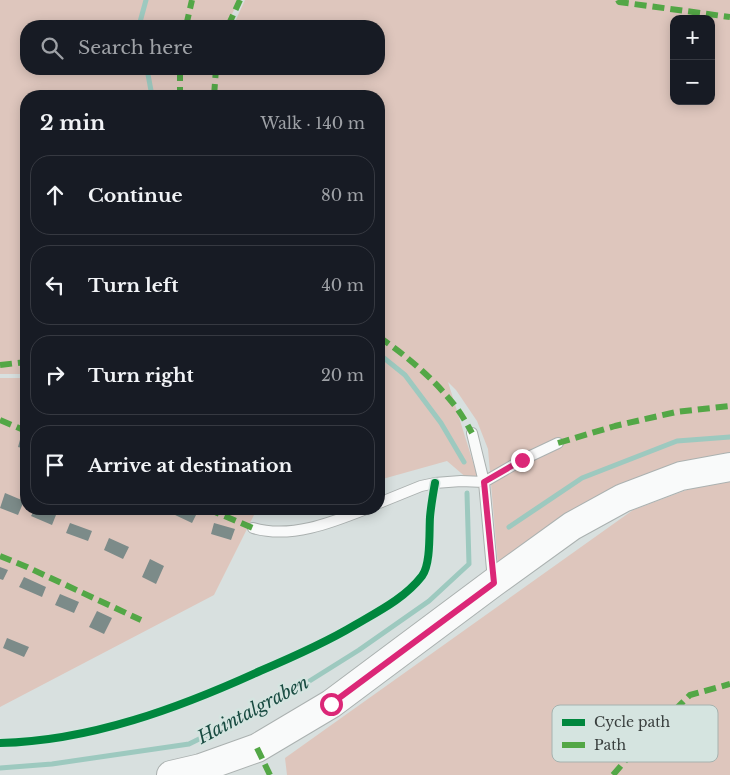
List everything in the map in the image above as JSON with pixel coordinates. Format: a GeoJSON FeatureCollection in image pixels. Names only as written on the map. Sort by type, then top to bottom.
{"type":"FeatureCollection","features":[{"type":"Feature","properties":{"kind":"main road"},"geometry":{"type":"LineString","coordinates":[[172,775],[201,768],[257,748],[323,709],[572,526],[623,498],[681,476],[730,467]]}},
{"type":"Feature","properties":{"kind":"lane"},"geometry":{"type":"LineString","coordinates":[[472,433],[484,482],[494,583]]}},
{"type":"Feature","properties":{"kind":"lane"},"geometry":{"type":"LineString","coordinates":[[385,501],[435,483],[484,482],[522,460],[558,443]]}},
{"type":"Feature","properties":{"kind":"lane"},"geometry":{"type":"LineString","coordinates":[[253,528],[273,532],[290,531],[349,515]]}},
{"type":"Feature","properties":{"kind":"shaded area"},"geometry":{"type":"Polygon","coordinates":[[[0,0],[239,0],[229,20],[20,20],[20,75],[385,75],[385,20],[236,20],[245,0],[730,0],[730,460],[498,566],[488,449],[477,421],[456,390],[448,382],[482,491],[447,461],[385,478],[385,90],[20,90],[20,374],[0,374],[0,0]]]}},
{"type":"Feature","properties":{"kind":"shaded area"},"geometry":{"type":"Polygon","coordinates":[[[0,378],[20,378],[20,515],[254,515],[214,595],[0,707],[0,378]]]}},
{"type":"Feature","properties":{"kind":"shaded area"},"geometry":{"type":"Polygon","coordinates":[[[730,481],[730,775],[287,775],[285,758],[633,510],[708,482],[730,481]]]}},
{"type":"Feature","properties":{"kind":"building"},"geometry":{"type":"Polygon","coordinates":[[[5,493],[20,499],[18,515],[0,508],[5,493]]]}},
{"type":"Feature","properties":{"kind":"building"},"geometry":{"type":"Polygon","coordinates":[[[32,515],[56,515],[52,525],[32,515]]]}},
{"type":"Feature","properties":{"kind":"building"},"geometry":{"type":"Polygon","coordinates":[[[175,515],[196,515],[192,523],[175,515]]]}},
{"type":"Feature","properties":{"kind":"building"},"geometry":{"type":"Polygon","coordinates":[[[70,523],[92,531],[88,541],[66,533],[70,523]]]}},
{"type":"Feature","properties":{"kind":"building"},"geometry":{"type":"Polygon","coordinates":[[[214,523],[235,529],[231,540],[211,534],[214,523]]]}},
{"type":"Feature","properties":{"kind":"building"},"geometry":{"type":"Polygon","coordinates":[[[109,538],[129,547],[123,559],[104,550],[109,538]]]}},
{"type":"Feature","properties":{"kind":"building"},"geometry":{"type":"Polygon","coordinates":[[[150,559],[164,566],[156,584],[142,577],[150,559]]]}},
{"type":"Feature","properties":{"kind":"building"},"geometry":{"type":"Polygon","coordinates":[[[0,567],[8,570],[3,580],[0,579],[0,567]]]}},
{"type":"Feature","properties":{"kind":"building"},"geometry":{"type":"Polygon","coordinates":[[[24,577],[46,587],[42,597],[19,587],[24,577]]]}},
{"type":"Feature","properties":{"kind":"building"},"geometry":{"type":"Polygon","coordinates":[[[60,594],[79,602],[74,613],[55,605],[60,594]]]}},
{"type":"Feature","properties":{"kind":"building"},"geometry":{"type":"Polygon","coordinates":[[[97,611],[112,618],[104,634],[89,627],[97,611]]]}},
{"type":"Feature","properties":{"kind":"building"},"geometry":{"type":"Polygon","coordinates":[[[7,638],[29,647],[24,657],[3,648],[7,638]]]}},
{"type":"Feature","properties":{"kind":"waterway"},"geometry":{"type":"LineString","coordinates":[[141,20],[146,0]]}},
{"type":"Feature","properties":{"kind":"waterway"},"geometry":{"type":"LineString","coordinates":[[148,75],[151,90]]}},
{"type":"Feature","properties":{"kind":"waterway"},"geometry":{"type":"LineString","coordinates":[[385,359],[405,375],[441,423],[464,462]]}},
{"type":"Feature","properties":{"kind":"waterway","name":"Haintalgraben"},"geometry":{"type":"LineString","coordinates":[[509,527],[582,478],[677,441],[730,437]]}},
{"type":"Feature","properties":{"kind":"waterway","name":"Haintalgraben"},"geometry":{"type":"LineString","coordinates":[[0,768],[52,764],[189,744],[284,697],[359,650],[429,601],[469,564],[467,493]]}},
{"type":"Feature","properties":{"kind":"marked path"},"geometry":{"type":"LineString","coordinates":[[187,20],[192,0]]}},
{"type":"Feature","properties":{"kind":"marked path"},"geometry":{"type":"LineString","coordinates":[[231,20],[240,0]]}},
{"type":"Feature","properties":{"kind":"marked path"},"geometry":{"type":"LineString","coordinates":[[618,0],[619,2],[730,17]]}},
{"type":"Feature","properties":{"kind":"marked path"},"geometry":{"type":"LineString","coordinates":[[180,75],[180,90]]}},
{"type":"Feature","properties":{"kind":"marked path"},"geometry":{"type":"LineString","coordinates":[[214,90],[216,75]]}},
{"type":"Feature","properties":{"kind":"marked path"},"geometry":{"type":"LineString","coordinates":[[385,341],[410,360],[439,387],[458,410],[472,433]]}},
{"type":"Feature","properties":{"kind":"marked path"},"geometry":{"type":"LineString","coordinates":[[0,365],[20,363]]}},
{"type":"Feature","properties":{"kind":"marked path"},"geometry":{"type":"LineString","coordinates":[[558,443],[615,426],[676,412],[730,406]]}},
{"type":"Feature","properties":{"kind":"marked path"},"geometry":{"type":"LineString","coordinates":[[0,420],[20,428]]}},
{"type":"Feature","properties":{"kind":"marked path"},"geometry":{"type":"LineString","coordinates":[[222,515],[253,528]]}},
{"type":"Feature","properties":{"kind":"marked path"},"geometry":{"type":"LineString","coordinates":[[0,556],[141,620]]}},
{"type":"Feature","properties":{"kind":"marked path"},"geometry":{"type":"LineString","coordinates":[[680,705],[690,695],[730,684]]}},
{"type":"Feature","properties":{"kind":"marked path"},"geometry":{"type":"LineString","coordinates":[[257,748],[270,775]]}},
{"type":"Feature","properties":{"kind":"marked path"},"geometry":{"type":"LineString","coordinates":[[613,775],[624,762]]}},
{"type":"Feature","properties":{"kind":"cycle path"},"geometry":{"type":"LineString","coordinates":[[0,743],[34,741],[67,736],[100,729],[166,710],[309,650],[344,632],[400,597],[422,576],[427,564],[430,517],[435,483]]}},
{"type":"Feature","properties":{"kind":"route"},"geometry":{"type":"LineString","coordinates":[[331,704],[494,583],[484,482],[522,460]]}}]}
